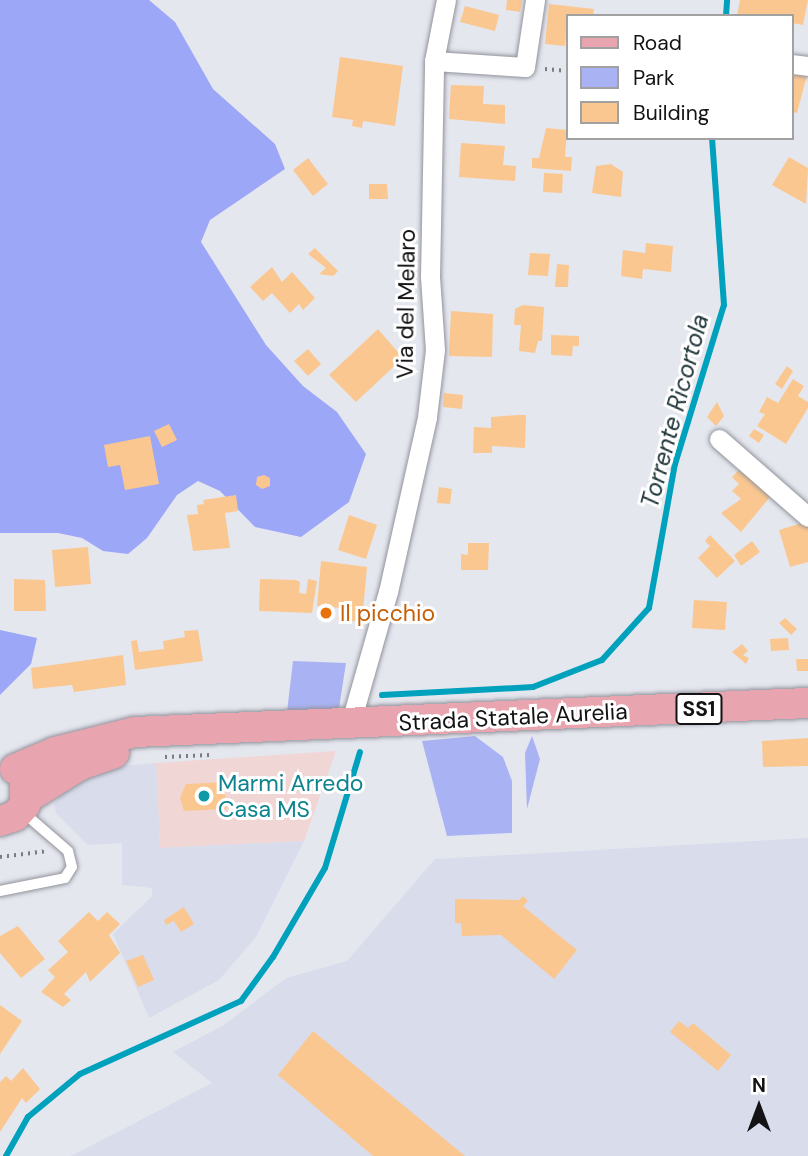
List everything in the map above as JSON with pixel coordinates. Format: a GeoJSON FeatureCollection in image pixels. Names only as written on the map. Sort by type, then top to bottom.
{"type":"FeatureCollection","features":[{"type":"Feature","properties":{"kind":"main road","name":"Strada Statale Aurelia"},"geometry":{"type":"LineString","coordinates":[[218,743],[350,725],[808,703]]}},
{"type":"Feature","properties":{"kind":"main road"},"geometry":{"type":"LineString","coordinates":[[8,767],[97,739],[135,732],[218,743]]}},
{"type":"Feature","properties":{"kind":"main road"},"geometry":{"type":"LineString","coordinates":[[16,810],[80,765],[118,751],[218,743]]}},
{"type":"Feature","properties":{"kind":"main road"},"geometry":{"type":"LineString","coordinates":[[8,767],[25,782],[16,810]]}},
{"type":"Feature","properties":{"kind":"street","name":"Via del Melaro"},"geometry":{"type":"LineString","coordinates":[[350,725],[388,592],[427,417],[435,349],[430,277],[434,61],[446,0]]}},
{"type":"Feature","properties":{"kind":"street"},"geometry":{"type":"LineString","coordinates":[[434,61],[525,67],[535,0]]}},
{"type":"Feature","properties":{"kind":"street"},"geometry":{"type":"LineString","coordinates":[[719,439],[808,517]]}},
{"type":"Feature","properties":{"kind":"lane"},"geometry":{"type":"LineString","coordinates":[[0,891],[65,878],[72,867],[59,842],[16,810]]}},
{"type":"Feature","properties":{"kind":"path"},"geometry":{"type":"LineString","coordinates":[[525,67],[566,71]]}},
{"type":"Feature","properties":{"kind":"path"},"geometry":{"type":"LineString","coordinates":[[164,757],[218,743]]}},
{"type":"Feature","properties":{"kind":"path"},"geometry":{"type":"LineString","coordinates":[[0,857],[56,849],[59,842]]}},
{"type":"Feature","properties":{"kind":"shaded area"},"geometry":{"type":"Polygon","coordinates":[[[0,0],[149,0],[175,22],[213,89],[275,144],[285,169],[210,220],[201,242],[266,345],[303,386],[337,412],[366,454],[349,502],[301,537],[255,527],[220,491],[198,481],[177,495],[147,538],[128,554],[103,551],[82,538],[58,533],[0,533],[0,0]]]}},
{"type":"Feature","properties":{"kind":"shaded area"},"geometry":{"type":"Polygon","coordinates":[[[0,630],[37,638],[31,664],[0,695],[0,630]]]}},
{"type":"Feature","properties":{"kind":"shaded area","name":"Marmi Arredo Casa MS"},"geometry":{"type":"Polygon","coordinates":[[[336,751],[304,841],[160,848],[156,763],[336,751]]]}},
{"type":"Feature","properties":{"kind":"shaded area"},"geometry":{"type":"Polygon","coordinates":[[[156,763],[160,848],[304,841],[256,937],[219,980],[149,1018],[113,934],[152,896],[152,888],[122,885],[122,843],[88,845],[56,813],[54,804],[67,787],[111,767],[156,763]]]}},
{"type":"Feature","properties":{"kind":"shaded area"},"geometry":{"type":"Polygon","coordinates":[[[808,838],[808,1156],[71,1156],[212,1083],[173,1052],[224,1025],[286,978],[347,961],[435,859],[808,838]]]}},
{"type":"Feature","properties":{"kind":"green space"},"geometry":{"type":"Polygon","coordinates":[[[293,661],[346,663],[338,715],[287,712],[293,661]]]}},
{"type":"Feature","properties":{"kind":"green space"},"geometry":{"type":"Polygon","coordinates":[[[475,736],[503,757],[512,781],[512,833],[447,836],[422,741],[475,736]]]}},
{"type":"Feature","properties":{"kind":"green space"},"geometry":{"type":"Polygon","coordinates":[[[532,736],[540,759],[527,809],[525,753],[532,736]]]}},
{"type":"Feature","properties":{"kind":"building"},"geometry":{"type":"Polygon","coordinates":[[[507,0],[522,0],[520,12],[506,10],[507,0]]]}},
{"type":"Feature","properties":{"kind":"building"},"geometry":{"type":"Polygon","coordinates":[[[740,0],[808,0],[803,25],[794,23],[794,14],[737,14],[740,0]]]}},
{"type":"Feature","properties":{"kind":"building"},"geometry":{"type":"Polygon","coordinates":[[[549,4],[594,9],[593,14],[566,14],[565,46],[545,44],[549,4]]]}},
{"type":"Feature","properties":{"kind":"building"},"geometry":{"type":"Polygon","coordinates":[[[465,6],[499,15],[495,31],[460,22],[465,6]]]}},
{"type":"Feature","properties":{"kind":"building"},"geometry":{"type":"Polygon","coordinates":[[[340,57],[403,66],[395,126],[363,121],[362,128],[352,126],[353,120],[332,117],[340,57]]]}},
{"type":"Feature","properties":{"kind":"building"},"geometry":{"type":"Polygon","coordinates":[[[794,73],[807,75],[797,113],[794,112],[794,73]]]}},
{"type":"Feature","properties":{"kind":"building"},"geometry":{"type":"Polygon","coordinates":[[[451,85],[484,86],[483,104],[505,105],[505,124],[449,119],[451,85]]]}},
{"type":"Feature","properties":{"kind":"building"},"geometry":{"type":"Polygon","coordinates":[[[546,128],[566,130],[565,157],[572,157],[571,171],[532,168],[532,158],[539,158],[546,128]]]}},
{"type":"Feature","properties":{"kind":"building"},"geometry":{"type":"Polygon","coordinates":[[[461,143],[505,146],[503,165],[516,166],[515,181],[459,177],[461,143]]]}},
{"type":"Feature","properties":{"kind":"building"},"geometry":{"type":"Polygon","coordinates":[[[789,157],[808,168],[806,204],[772,185],[789,157]]]}},
{"type":"Feature","properties":{"kind":"building"},"geometry":{"type":"Polygon","coordinates":[[[308,158],[328,184],[313,196],[293,170],[308,158]]]}},
{"type":"Feature","properties":{"kind":"building"},"geometry":{"type":"Polygon","coordinates":[[[611,164],[623,172],[621,197],[592,193],[596,166],[611,164]]]}},
{"type":"Feature","properties":{"kind":"building"},"geometry":{"type":"Polygon","coordinates":[[[544,173],[563,174],[562,193],[543,192],[544,173]]]}},
{"type":"Feature","properties":{"kind":"building"},"geometry":{"type":"Polygon","coordinates":[[[369,184],[387,184],[388,199],[369,199],[369,184]]]}},
{"type":"Feature","properties":{"kind":"building"},"geometry":{"type":"Polygon","coordinates":[[[646,243],[673,246],[671,272],[643,269],[642,279],[621,276],[623,250],[645,253],[646,243]]]}},
{"type":"Feature","properties":{"kind":"building"},"geometry":{"type":"Polygon","coordinates":[[[315,248],[338,271],[333,276],[319,274],[326,268],[308,254],[315,248]]]}},
{"type":"Feature","properties":{"kind":"building"},"geometry":{"type":"Polygon","coordinates":[[[530,253],[550,254],[548,276],[528,275],[530,253]]]}},
{"type":"Feature","properties":{"kind":"building"},"geometry":{"type":"Polygon","coordinates":[[[557,264],[569,265],[568,287],[555,287],[557,264]]]}},
{"type":"Feature","properties":{"kind":"building"},"geometry":{"type":"Polygon","coordinates":[[[272,267],[282,282],[292,272],[315,298],[303,310],[299,304],[290,313],[272,293],[263,301],[250,287],[272,267]]]}},
{"type":"Feature","properties":{"kind":"building"},"geometry":{"type":"Polygon","coordinates":[[[523,305],[544,307],[542,341],[538,341],[535,353],[519,351],[521,325],[514,325],[515,309],[523,305]]]}},
{"type":"Feature","properties":{"kind":"building"},"geometry":{"type":"Polygon","coordinates":[[[451,311],[493,314],[492,357],[449,356],[451,311]]]}},
{"type":"Feature","properties":{"kind":"building"},"geometry":{"type":"Polygon","coordinates":[[[378,329],[403,358],[356,402],[329,375],[378,329]]]}},
{"type":"Feature","properties":{"kind":"building"},"geometry":{"type":"Polygon","coordinates":[[[551,335],[579,336],[579,346],[573,346],[572,356],[551,355],[551,335]]]}},
{"type":"Feature","properties":{"kind":"building"},"geometry":{"type":"Polygon","coordinates":[[[308,349],[321,364],[308,376],[294,361],[308,349]]]}},
{"type":"Feature","properties":{"kind":"building"},"geometry":{"type":"Polygon","coordinates":[[[787,366],[793,371],[782,389],[775,384],[787,366]]]}},
{"type":"Feature","properties":{"kind":"building"},"geometry":{"type":"Polygon","coordinates":[[[793,379],[804,386],[798,396],[808,402],[808,408],[786,444],[757,426],[765,414],[759,412],[767,397],[778,403],[793,379]]]}},
{"type":"Feature","properties":{"kind":"building"},"geometry":{"type":"Polygon","coordinates":[[[444,393],[463,395],[462,409],[443,407],[444,393]]]}},
{"type":"Feature","properties":{"kind":"building"},"geometry":{"type":"Polygon","coordinates":[[[717,402],[724,416],[716,426],[707,417],[717,402]]]}},
{"type":"Feature","properties":{"kind":"building"},"geometry":{"type":"Polygon","coordinates":[[[526,415],[525,448],[492,446],[492,453],[473,453],[474,427],[491,428],[491,417],[526,415]]]}},
{"type":"Feature","properties":{"kind":"building"},"geometry":{"type":"Polygon","coordinates":[[[169,424],[177,440],[162,447],[154,431],[169,424]]]}},
{"type":"Feature","properties":{"kind":"building"},"geometry":{"type":"Polygon","coordinates":[[[754,429],[764,435],[759,443],[749,436],[754,429]]]}},
{"type":"Feature","properties":{"kind":"building"},"geometry":{"type":"Polygon","coordinates":[[[150,436],[159,484],[125,490],[120,465],[108,467],[104,445],[150,436]]]}},
{"type":"Feature","properties":{"kind":"building"},"geometry":{"type":"Polygon","coordinates":[[[740,469],[770,497],[741,532],[721,513],[741,499],[732,491],[739,484],[732,477],[740,469]]]}},
{"type":"Feature","properties":{"kind":"building"},"geometry":{"type":"Polygon","coordinates":[[[264,475],[270,478],[270,486],[262,489],[256,485],[257,477],[264,475]]]}},
{"type":"Feature","properties":{"kind":"building"},"geometry":{"type":"Polygon","coordinates":[[[439,487],[452,489],[450,504],[437,503],[439,487]]]}},
{"type":"Feature","properties":{"kind":"building"},"geometry":{"type":"Polygon","coordinates":[[[236,495],[238,511],[225,513],[230,548],[193,551],[187,515],[198,514],[197,505],[204,504],[203,500],[236,495]]]}},
{"type":"Feature","properties":{"kind":"building"},"geometry":{"type":"Polygon","coordinates":[[[349,515],[377,525],[366,559],[338,550],[349,515]]]}},
{"type":"Feature","properties":{"kind":"building"},"geometry":{"type":"Polygon","coordinates":[[[802,523],[808,526],[808,562],[790,567],[779,530],[802,523]]]}},
{"type":"Feature","properties":{"kind":"building"},"geometry":{"type":"Polygon","coordinates":[[[710,535],[735,561],[717,578],[698,558],[710,546],[705,541],[710,535]]]}},
{"type":"Feature","properties":{"kind":"building"},"geometry":{"type":"Polygon","coordinates":[[[752,541],[760,552],[741,566],[734,555],[752,541]]]}},
{"type":"Feature","properties":{"kind":"building"},"geometry":{"type":"Polygon","coordinates":[[[468,543],[489,543],[488,570],[461,570],[461,554],[468,555],[468,543]]]}},
{"type":"Feature","properties":{"kind":"building"},"geometry":{"type":"Polygon","coordinates":[[[88,547],[91,584],[55,587],[52,550],[88,547]]]}},
{"type":"Feature","properties":{"kind":"building"},"geometry":{"type":"Polygon","coordinates":[[[321,561],[367,567],[362,622],[338,620],[340,608],[317,606],[321,561]]]}},
{"type":"Feature","properties":{"kind":"building"},"geometry":{"type":"Polygon","coordinates":[[[14,579],[45,580],[46,611],[14,611],[14,579]]]}},
{"type":"Feature","properties":{"kind":"building"},"geometry":{"type":"Polygon","coordinates":[[[260,579],[296,580],[300,582],[299,593],[306,594],[308,579],[317,581],[312,613],[259,611],[260,579]]]}},
{"type":"Feature","properties":{"kind":"building"},"geometry":{"type":"Polygon","coordinates":[[[694,600],[727,602],[725,630],[692,628],[694,600]]]}},
{"type":"Feature","properties":{"kind":"building"},"geometry":{"type":"Polygon","coordinates":[[[785,618],[797,629],[791,635],[779,623],[785,618]]]}},
{"type":"Feature","properties":{"kind":"building"},"geometry":{"type":"Polygon","coordinates":[[[198,630],[203,661],[135,670],[131,641],[137,640],[139,652],[164,649],[163,641],[185,637],[184,631],[198,630]]]}},
{"type":"Feature","properties":{"kind":"building"},"geometry":{"type":"Polygon","coordinates":[[[788,638],[789,650],[771,651],[770,639],[788,638]]]}},
{"type":"Feature","properties":{"kind":"building"},"geometry":{"type":"Polygon","coordinates":[[[742,644],[748,651],[743,655],[749,658],[746,664],[732,652],[742,644]]]}},
{"type":"Feature","properties":{"kind":"building"},"geometry":{"type":"Polygon","coordinates":[[[123,655],[126,685],[74,692],[72,685],[33,689],[31,668],[123,655]]]}},
{"type":"Feature","properties":{"kind":"building"},"geometry":{"type":"Polygon","coordinates":[[[796,659],[808,659],[808,671],[797,671],[796,659]]]}},
{"type":"Feature","properties":{"kind":"building"},"geometry":{"type":"Polygon","coordinates":[[[808,738],[808,766],[763,767],[762,741],[808,738]]]}},
{"type":"Feature","properties":{"kind":"building","name":"Marmi Arredo Casa MS"},"geometry":{"type":"Polygon","coordinates":[[[223,782],[227,809],[184,811],[180,798],[186,784],[223,782]]]}},
{"type":"Feature","properties":{"kind":"building"},"geometry":{"type":"Polygon","coordinates":[[[523,896],[528,901],[523,906],[577,950],[554,979],[501,935],[462,936],[461,923],[455,923],[455,899],[519,900],[523,896]]]}},
{"type":"Feature","properties":{"kind":"building"},"geometry":{"type":"Polygon","coordinates":[[[184,907],[194,924],[181,932],[174,921],[166,925],[164,920],[184,907]]]}},
{"type":"Feature","properties":{"kind":"building"},"geometry":{"type":"Polygon","coordinates":[[[89,912],[98,921],[107,912],[120,924],[109,935],[120,953],[90,982],[86,972],[64,994],[71,1000],[63,1007],[41,992],[55,977],[48,970],[68,952],[58,941],[89,912]]]}},
{"type":"Feature","properties":{"kind":"building"},"geometry":{"type":"Polygon","coordinates":[[[18,926],[45,959],[21,978],[0,953],[0,936],[18,926]]]}},
{"type":"Feature","properties":{"kind":"building"},"geometry":{"type":"Polygon","coordinates":[[[143,955],[154,980],[138,987],[126,961],[143,955]]]}},
{"type":"Feature","properties":{"kind":"building"},"geometry":{"type":"Polygon","coordinates":[[[0,1005],[22,1021],[0,1054],[0,1005]]]}},
{"type":"Feature","properties":{"kind":"building"},"geometry":{"type":"Polygon","coordinates":[[[679,1021],[688,1028],[693,1023],[731,1055],[718,1071],[670,1032],[679,1021]]]}},
{"type":"Feature","properties":{"kind":"building"},"geometry":{"type":"Polygon","coordinates":[[[313,1031],[465,1156],[373,1156],[278,1075],[313,1031]]]}},
{"type":"Feature","properties":{"kind":"building"},"geometry":{"type":"Polygon","coordinates":[[[23,1068],[40,1089],[26,1103],[22,1098],[0,1132],[0,1082],[6,1076],[11,1081],[23,1068]]]}},
{"type":"Feature","properties":{"kind":"waterway","name":"Torrente Ricortola"},"geometry":{"type":"LineString","coordinates":[[726,14],[727,0]]}},
{"type":"Feature","properties":{"kind":"waterway","name":"Torrente Ricortola"},"geometry":{"type":"LineString","coordinates":[[382,695],[533,687],[602,660],[649,608],[675,464],[724,305],[712,140]]}},
{"type":"Feature","properties":{"kind":"waterway","name":"Torrente Ricortola"},"geometry":{"type":"LineString","coordinates":[[6,1156],[28,1117],[80,1074],[241,1001],[273,957],[325,868],[360,752]]}},
{"type":"Feature","properties":{"kind":"place","name":"Il picchio"},"geometry":{"type":"Point","coordinates":[326,613]}},
{"type":"Feature","properties":{"kind":"place","name":"Marmi Arredo Casa MS"},"geometry":{"type":"Point","coordinates":[204,796]}}]}
